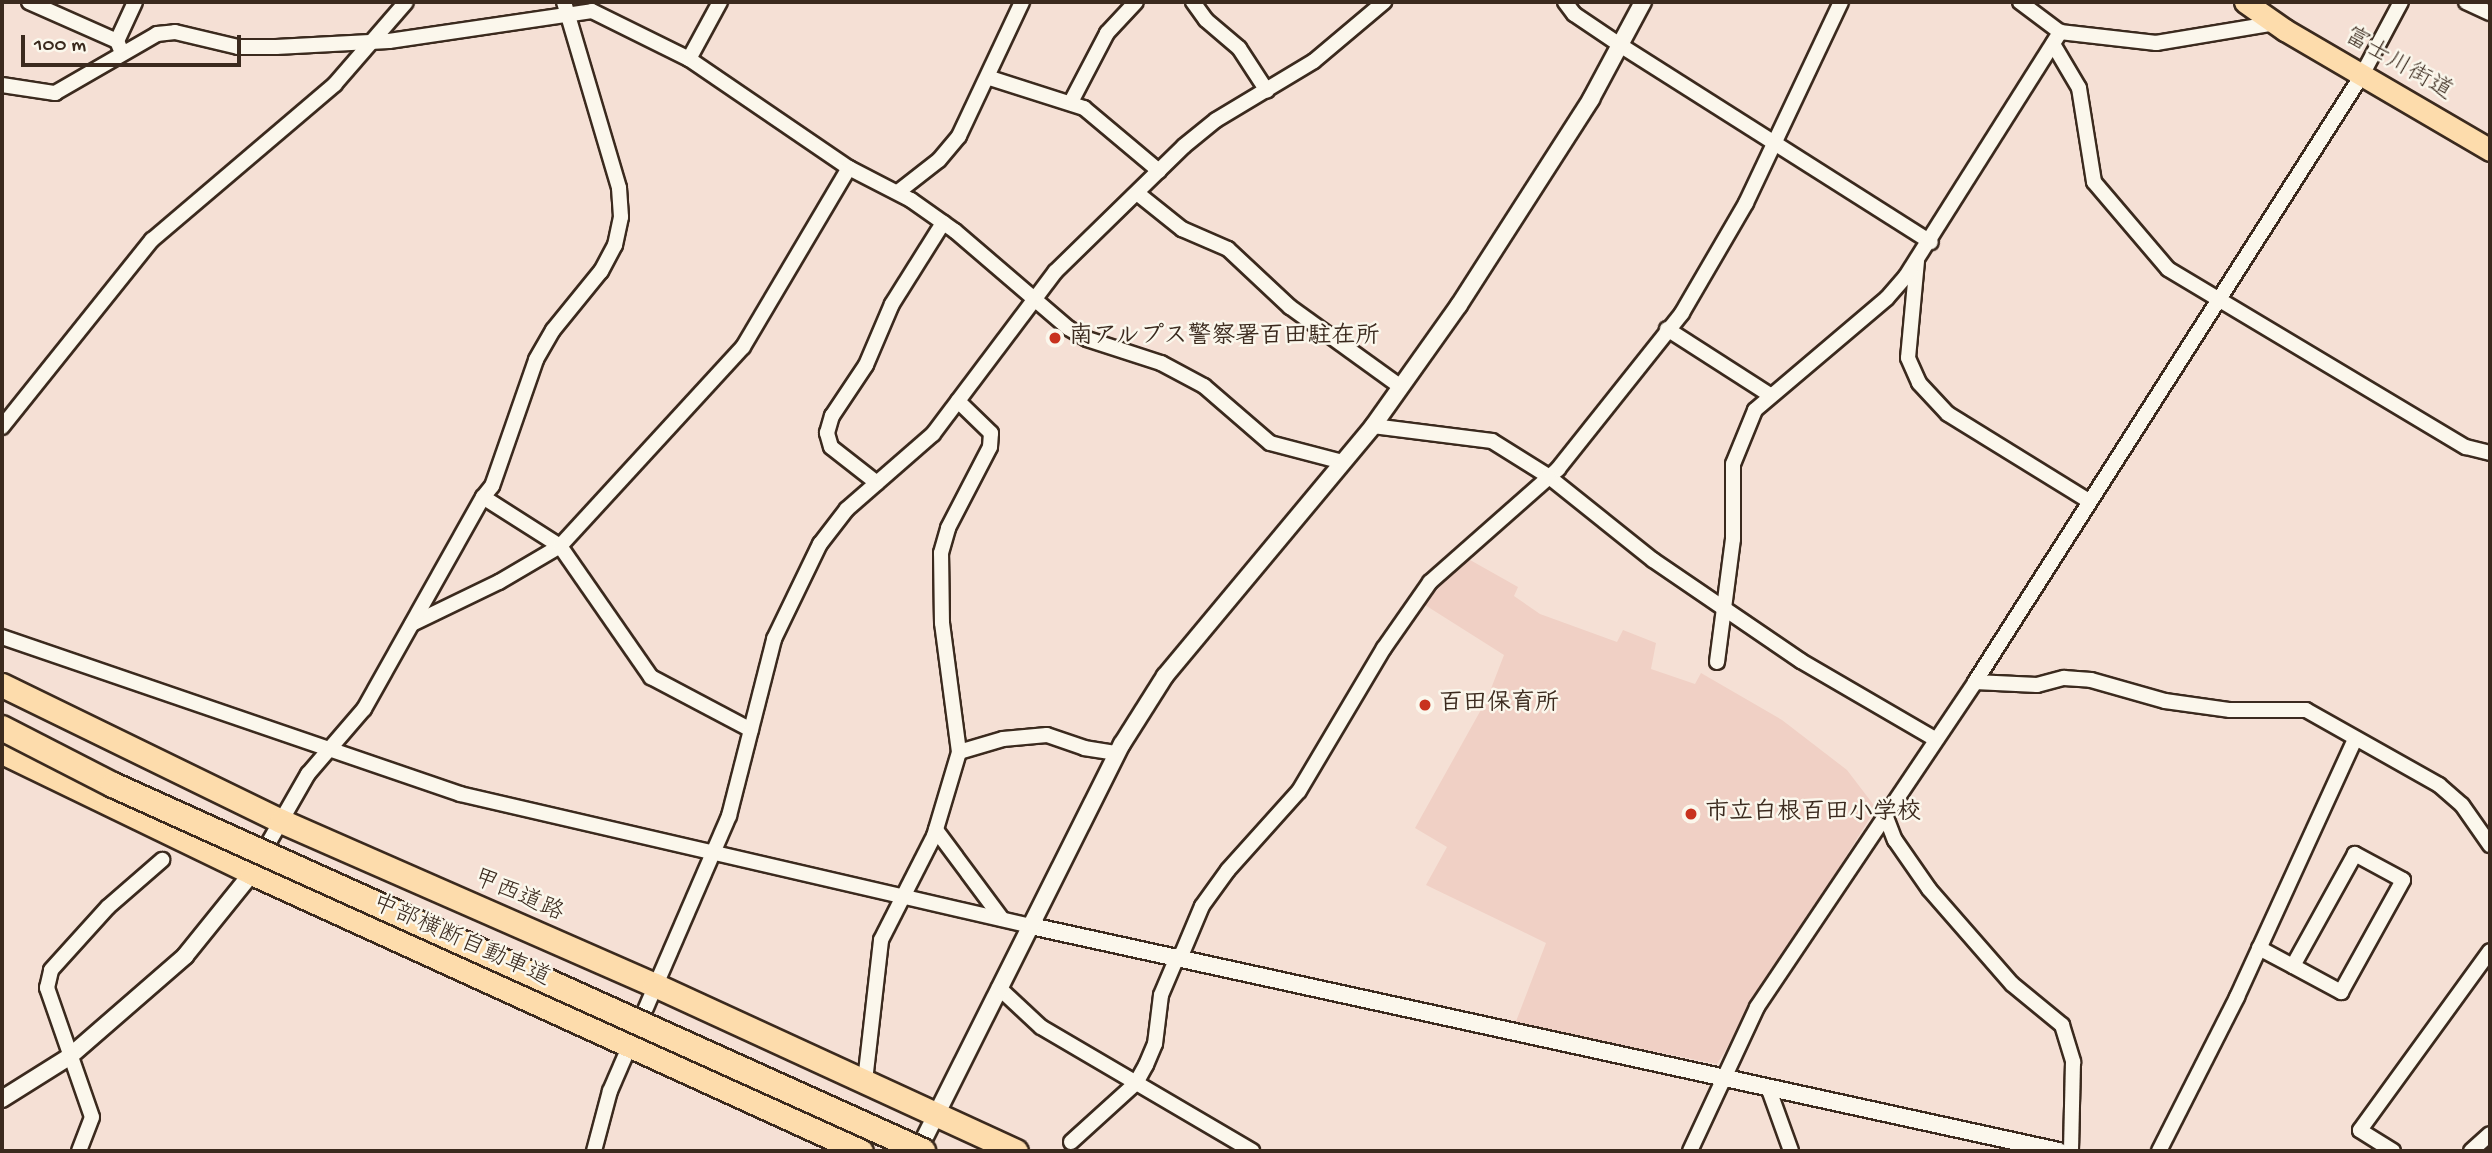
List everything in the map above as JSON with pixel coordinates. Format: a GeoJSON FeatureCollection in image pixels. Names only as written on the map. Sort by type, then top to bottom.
{"type":"FeatureCollection","features":[{"type":"Feature","properties":{"kind":"highway","name":"甲西道路"},"geometry":{"type":"LineString","coordinates":[[2,685],[281,821],[655,985],[1016,1151]]}},
{"type":"Feature","properties":{"kind":"highway","name":"中部横断自動車道"},"geometry":{"type":"LineString","coordinates":[[2,728],[126,790],[920,1151]]}},
{"type":"Feature","properties":{"kind":"highway","name":"中部横断自動車道"},"geometry":{"type":"LineString","coordinates":[[2,742],[122,801],[894,1151]]}},
{"type":"Feature","properties":{"kind":"highway"},"geometry":{"type":"LineString","coordinates":[[2,752],[252,873],[861,1151]]}},
{"type":"Feature","properties":{"kind":"main road","name":"富士川街道"},"geometry":{"type":"LineString","coordinates":[[2245,2],[2275,23],[2490,149]]}},
{"type":"Feature","properties":{"kind":"street"},"geometry":{"type":"LineString","coordinates":[[29,2],[120,47]]}},
{"type":"Feature","properties":{"kind":"street"},"geometry":{"type":"LineString","coordinates":[[120,47],[135,2]]}},
{"type":"Feature","properties":{"kind":"street"},"geometry":{"type":"LineString","coordinates":[[2,427],[152,240],[204,191],[285,130],[374,42],[406,2]]}},
{"type":"Feature","properties":{"kind":"street"},"geometry":{"type":"LineString","coordinates":[[689,59],[720,2]]}},
{"type":"Feature","properties":{"kind":"street"},"geometry":{"type":"LineString","coordinates":[[898,192],[939,160],[960,136],[990,78],[1022,2]]}},
{"type":"Feature","properties":{"kind":"street"},"geometry":{"type":"LineString","coordinates":[[1071,102],[1107,33],[1136,2]]}},
{"type":"Feature","properties":{"kind":"street"},"geometry":{"type":"LineString","coordinates":[[1193,2],[1239,48],[1267,91]]}},
{"type":"Feature","properties":{"kind":"street"},"geometry":{"type":"LineString","coordinates":[[594,1151],[610,1091],[736,795],[774,639],[798,585],[840,517],[933,434],[1034,298],[1159,171],[1216,120],[1314,61],[1384,2]]}},
{"type":"Feature","properties":{"kind":"street"},"geometry":{"type":"LineString","coordinates":[[1565,2],[1574,14],[1620,45],[1931,242]]}},
{"type":"Feature","properties":{"kind":"street"},"geometry":{"type":"LineString","coordinates":[[920,1151],[935,1114],[1117,753],[1165,676],[1374,426],[1562,144],[1643,2]]}},
{"type":"Feature","properties":{"kind":"street"},"geometry":{"type":"LineString","coordinates":[[1071,1142],[1136,1083],[1155,1044],[1161,995],[1202,906],[1228,870],[1299,790],[1384,648],[1430,582],[1558,469],[1689,302],[1775,145],[1799,83],[1841,2]]}},
{"type":"Feature","properties":{"kind":"street"},"geometry":{"type":"LineString","coordinates":[[2020,2],[2056,38],[2080,88],[2094,182],[2168,269],[2466,447],[2490,453]]}},
{"type":"Feature","properties":{"kind":"street"},"geometry":{"type":"LineString","coordinates":[[1690,1151],[1728,1078],[1748,1023],[1884,812],[1975,682],[2216,300],[2362,75],[2401,2]]}},
{"type":"Feature","properties":{"kind":"street"},"geometry":{"type":"LineString","coordinates":[[2466,2],[2490,13]]}},
{"type":"Feature","properties":{"kind":"street"},"geometry":{"type":"LineString","coordinates":[[2,85],[55,93],[120,47],[158,34],[175,32],[238,47],[374,42],[511,25],[567,7],[592,11],[614,19],[689,59],[849,168],[898,192],[943,223],[1087,339],[1161,363],[1205,386],[1270,443],[1343,462]]}},
{"type":"Feature","properties":{"kind":"street"},"geometry":{"type":"LineString","coordinates":[[2,1099],[69,1057],[185,957],[252,873],[281,821],[326,751],[364,709],[492,486],[536,360],[552,330],[601,271],[615,245],[621,217],[619,188],[567,7]]}},
{"type":"Feature","properties":{"kind":"street"},"geometry":{"type":"LineString","coordinates":[[2056,38],[2156,43],[2275,23]]}},
{"type":"Feature","properties":{"kind":"street"},"geometry":{"type":"LineString","coordinates":[[1717,662],[1734,539],[1733,464],[1755,410],[1888,298],[1931,242],[2056,38]]}},
{"type":"Feature","properties":{"kind":"street"},"geometry":{"type":"LineString","coordinates":[[990,78],[1050,100],[1071,102],[1159,171]]}},
{"type":"Feature","properties":{"kind":"street"},"geometry":{"type":"LineString","coordinates":[[412,624],[499,582],[560,546],[743,347],[849,168]]}},
{"type":"Feature","properties":{"kind":"street"},"geometry":{"type":"LineString","coordinates":[[1137,193],[1182,229],[1228,249],[1290,307],[1401,387]]}},
{"type":"Feature","properties":{"kind":"street"},"geometry":{"type":"LineString","coordinates":[[877,483],[831,447],[827,433],[832,416],[866,365],[892,304],[943,223]]}},
{"type":"Feature","properties":{"kind":"street"},"geometry":{"type":"LineString","coordinates":[[1917,261],[1908,358],[1919,383],[1948,414],[2089,501]]}},
{"type":"Feature","properties":{"kind":"street"},"geometry":{"type":"LineString","coordinates":[[1667,330],[1770,395]]}},
{"type":"Feature","properties":{"kind":"street"},"geometry":{"type":"LineString","coordinates":[[865,1081],[881,940],[905,897],[936,830],[960,752],[942,623],[941,553],[952,519],[989,447],[991,433],[958,401]]}},
{"type":"Feature","properties":{"kind":"street"},"geometry":{"type":"LineString","coordinates":[[1374,426],[1492,441],[1548,476],[1653,560],[1723,605],[1801,661],[1935,739]]}},
{"type":"Feature","properties":{"kind":"street"},"geometry":{"type":"LineString","coordinates":[[483,498],[560,546],[651,677],[751,730]]}},
{"type":"Feature","properties":{"kind":"street"},"geometry":{"type":"LineString","coordinates":[[2,637],[326,751],[460,793],[1031,926],[1180,955],[2059,1151]]}},
{"type":"Feature","properties":{"kind":"street"},"geometry":{"type":"LineString","coordinates":[[1975,682],[2037,685],[2077,679],[2165,701],[2230,710],[2306,710],[2338,724],[2356,739],[2440,785],[2462,806],[2490,845]]}},
{"type":"Feature","properties":{"kind":"street"},"geometry":{"type":"LineString","coordinates":[[960,752],[1003,739],[1047,735],[1084,748],[1117,753]]}},
{"type":"Feature","properties":{"kind":"street"},"geometry":{"type":"LineString","coordinates":[[2159,1151],[2259,948],[2356,739]]}},
{"type":"Feature","properties":{"kind":"street"},"geometry":{"type":"LineString","coordinates":[[1884,812],[1895,840],[1929,889],[2012,984],[2062,1025],[2073,1062],[2071,1151]]}},
{"type":"Feature","properties":{"kind":"street"},"geometry":{"type":"LineString","coordinates":[[936,830],[1002,919]]}},
{"type":"Feature","properties":{"kind":"street"},"geometry":{"type":"LineString","coordinates":[[2259,948],[2293,967],[2341,992],[2403,880],[2355,854],[2293,967]]}},
{"type":"Feature","properties":{"kind":"street"},"geometry":{"type":"LineString","coordinates":[[79,1151],[92,1117],[47,988],[51,970],[108,907],[162,860]]}},
{"type":"Feature","properties":{"kind":"street"},"geometry":{"type":"LineString","coordinates":[[2393,1151],[2360,1130],[2490,951]]}},
{"type":"Feature","properties":{"kind":"street"},"geometry":{"type":"LineString","coordinates":[[999,988],[1041,1027],[1252,1151]]}},
{"type":"Feature","properties":{"kind":"street"},"geometry":{"type":"LineString","coordinates":[[1768,1087],[1791,1151]]}},
{"type":"Feature","properties":{"kind":"street"},"geometry":{"type":"LineString","coordinates":[[2471,1151],[2490,1134]]}},
{"type":"Feature","properties":{"kind":"shaded area"},"geometry":{"type":"Polygon","coordinates":[[[1463,556],[1518,587],[1514,596],[1540,614],[1617,642],[1623,630],[1656,643],[1651,669],[1695,684],[1701,673],[1782,720],[1847,770],[1876,808],[1717,1064],[1515,1024],[1546,943],[1426,885],[1447,847],[1415,828],[1487,699],[1504,655],[1425,605],[1463,556]]]}},
{"type":"Feature","properties":{"kind":"place","name":"南アルプス警察署百田駐在所"},"geometry":{"type":"Point","coordinates":[1055,338]}},
{"type":"Feature","properties":{"kind":"place","name":"百田保育所"},"geometry":{"type":"Point","coordinates":[1425,705]}},
{"type":"Feature","properties":{"kind":"place","name":"市立白根百田小学校"},"geometry":{"type":"Point","coordinates":[1691,814]}}]}
